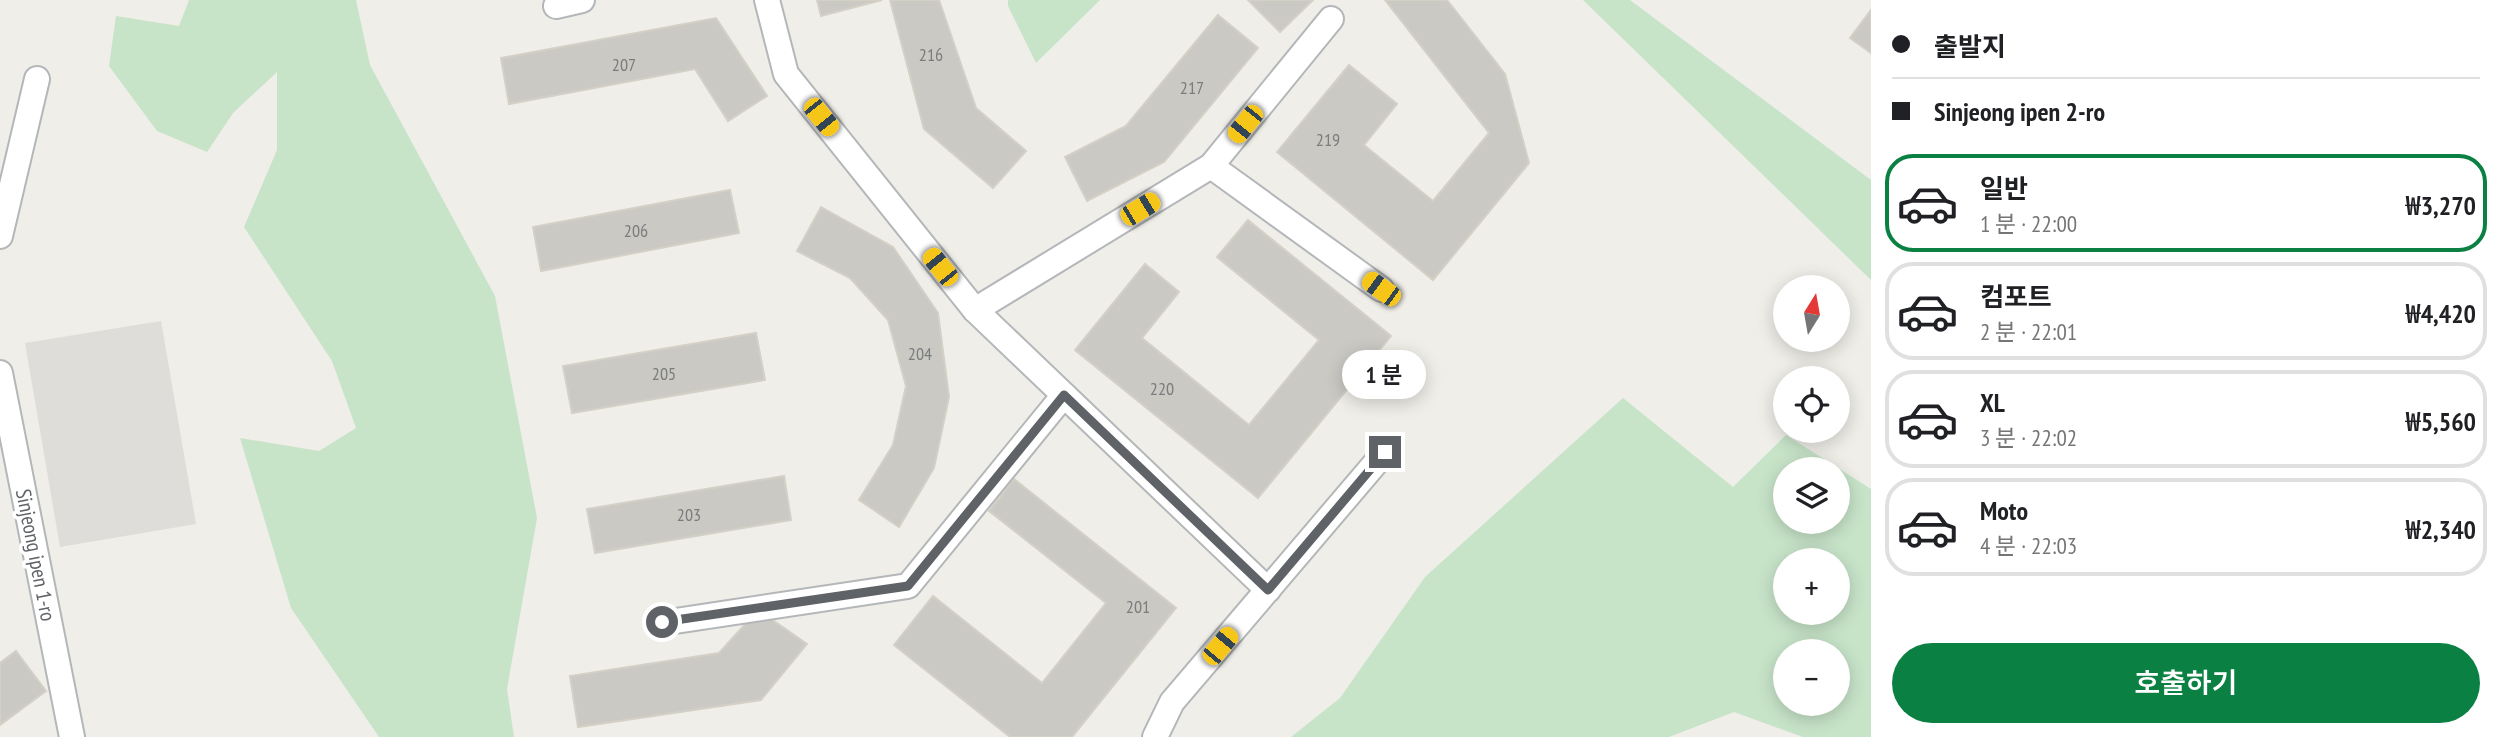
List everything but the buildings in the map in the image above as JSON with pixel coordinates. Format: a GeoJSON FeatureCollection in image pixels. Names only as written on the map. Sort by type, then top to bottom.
{"type":"FeatureCollection","features":[{"type":"Feature","properties":{"kind":"street"},"geometry":{"type":"LineString","coordinates":[[556,6],[582,0]]}},
{"type":"Feature","properties":{"kind":"street"},"geometry":{"type":"LineString","coordinates":[[767,0],[786,74],[975,310],[1268,590]]}},
{"type":"Feature","properties":{"kind":"street"},"geometry":{"type":"LineString","coordinates":[[975,310],[1211,166],[1331,19]]}},
{"type":"Feature","properties":{"kind":"street"},"geometry":{"type":"LineString","coordinates":[[0,236],[37,79]]}},
{"type":"Feature","properties":{"kind":"street"},"geometry":{"type":"LineString","coordinates":[[1211,166],[1381,289]]}},
{"type":"Feature","properties":{"kind":"street","name":"Sinjeong ipen 1-ro"},"geometry":{"type":"LineString","coordinates":[[0,373],[72,737]]}},
{"type":"Feature","properties":{"kind":"street"},"geometry":{"type":"LineString","coordinates":[[662,622],[908,586],[1064,395]]}},
{"type":"Feature","properties":{"kind":"street"},"geometry":{"type":"LineString","coordinates":[[1155,737],[1172,702],[1385,452]]}},
{"type":"Feature","properties":{"kind":"shaded area"},"geometry":{"type":"Polygon","coordinates":[[[161,321],[196,524],[60,547],[25,343],[161,321]]]}},
{"type":"Feature","properties":{"kind":"green space"},"geometry":{"type":"Polygon","coordinates":[[[189,0],[356,0],[370,65],[495,296],[537,518],[507,689],[514,737],[379,737],[291,608],[240,438],[319,451],[356,428],[332,361],[244,227],[277,150],[277,72],[233,113],[207,152],[157,131],[109,66],[116,16],[179,26],[189,0]]]}},
{"type":"Feature","properties":{"kind":"green space"},"geometry":{"type":"Polygon","coordinates":[[[1008,0],[1100,0],[1036,63],[1008,6],[1008,0]]]}},
{"type":"Feature","properties":{"kind":"green space"},"geometry":{"type":"Polygon","coordinates":[[[1583,0],[1630,0],[1871,180],[1871,280],[1583,0]]]}},
{"type":"Feature","properties":{"kind":"green space"},"geometry":{"type":"Polygon","coordinates":[[[1623,398],[1733,487],[1778,443],[1799,443],[1821,457],[1773,457],[1773,534],[1850,534],[1850,476],[1871,489],[1871,737],[1803,737],[1734,712],[1669,737],[1291,737],[1340,698],[1425,577],[1623,398]]]}},
{"type":"Feature","properties":{"kind":"route"},"geometry":{"type":"LineString","coordinates":[[662,622],[908,586],[1064,395],[1268,590],[1385,452]]}}]}
